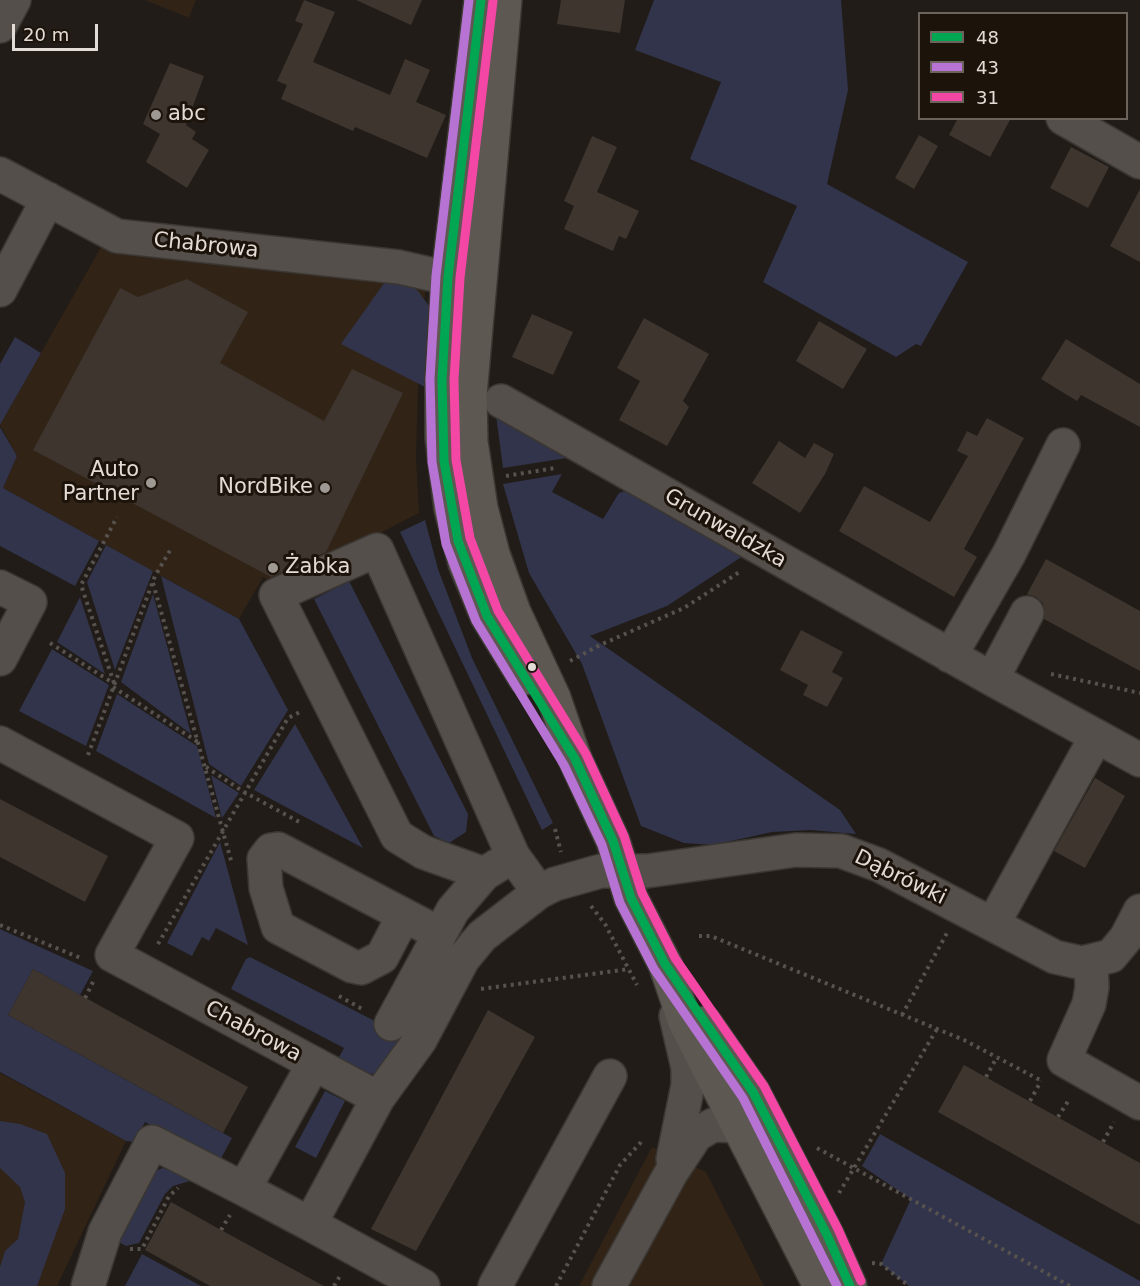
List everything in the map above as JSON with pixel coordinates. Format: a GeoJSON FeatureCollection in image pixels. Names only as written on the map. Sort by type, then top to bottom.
{"type":"FeatureCollection","features":[{"type":"Feature","properties":{"kind":"main road"},"geometry":{"type":"LineString","coordinates":[[481,0],[463,281],[470,411],[477,486],[501,577],[554,698],[575,759],[613,841],[633,901],[665,964],[753,1092],[797,1151],[827,1235],[857,1274]]}},
{"type":"Feature","properties":{"kind":"main road"},"geometry":{"type":"LineString","coordinates":[[463,281],[505,0]]}},
{"type":"Feature","properties":{"kind":"main road"},"geometry":{"type":"LineString","coordinates":[[665,964],[685,1022],[820,1286]]}},
{"type":"Feature","properties":{"kind":"street"},"geometry":{"type":"LineString","coordinates":[[0,26],[14,0]]}},
{"type":"Feature","properties":{"kind":"street"},"geometry":{"type":"LineString","coordinates":[[1067,120],[1140,162]]}},
{"type":"Feature","properties":{"kind":"street","name":"Chabrowa"},"geometry":{"type":"LineString","coordinates":[[0,174],[117,236],[373,264],[463,281]]}},
{"type":"Feature","properties":{"kind":"street"},"geometry":{"type":"LineString","coordinates":[[0,290],[48,200]]}},
{"type":"Feature","properties":{"kind":"street","name":"Grunwaldzka"},"geometry":{"type":"LineString","coordinates":[[501,401],[992,680],[1140,760]]}},
{"type":"Feature","properties":{"kind":"street"},"geometry":{"type":"LineString","coordinates":[[950,656],[1009,554],[1063,445]]}},
{"type":"Feature","properties":{"kind":"street"},"geometry":{"type":"LineString","coordinates":[[484,874],[423,852],[397,836],[276,595],[377,550],[513,856],[539,892]]}},
{"type":"Feature","properties":{"kind":"street"},"geometry":{"type":"LineString","coordinates":[[0,587],[30,602],[0,659]]}},
{"type":"Feature","properties":{"kind":"street"},"geometry":{"type":"LineString","coordinates":[[992,680],[1027,613]]}},
{"type":"Feature","properties":{"kind":"street"},"geometry":{"type":"LineString","coordinates":[[993,924],[1096,737]]}},
{"type":"Feature","properties":{"kind":"street","name":"Chabrowa"},"geometry":{"type":"LineString","coordinates":[[0,743],[177,838],[112,955],[378,1098]]}},
{"type":"Feature","properties":{"kind":"street","name":"Dąbrówki"},"geometry":{"type":"LineString","coordinates":[[623,871],[647,872],[796,850],[835,850],[879,865],[1055,957],[1091,963]]}},
{"type":"Feature","properties":{"kind":"street"},"geometry":{"type":"LineString","coordinates":[[391,1024],[453,910],[484,874],[513,856]]}},
{"type":"Feature","properties":{"kind":"street"},"geometry":{"type":"LineString","coordinates":[[310,1224],[378,1098],[420,1040],[471,948],[496,924],[539,892],[570,879],[601,871],[623,871]]}},
{"type":"Feature","properties":{"kind":"street"},"geometry":{"type":"LineString","coordinates":[[1127,1112],[1065,1060],[1089,1004],[1092,987],[1091,963],[1111,956],[1117,950],[1140,912]]}},
{"type":"Feature","properties":{"kind":"street"},"geometry":{"type":"LineString","coordinates":[[404,915],[440,934]]}},
{"type":"Feature","properties":{"kind":"street"},"geometry":{"type":"LineString","coordinates":[[665,964],[688,1068],[688,1090],[677,1132],[671,1173]]}},
{"type":"Feature","properties":{"kind":"street"},"geometry":{"type":"LineString","coordinates":[[234,1198],[313,1065]]}},
{"type":"Feature","properties":{"kind":"street"},"geometry":{"type":"LineString","coordinates":[[495,1286],[610,1076]]}},
{"type":"Feature","properties":{"kind":"street"},"geometry":{"type":"LineString","coordinates":[[683,1113],[710,1102],[732,1114]]}},
{"type":"Feature","properties":{"kind":"street"},"geometry":{"type":"LineString","coordinates":[[609,1286],[671,1173],[703,1130],[718,1124],[742,1109],[797,1151]]}},
{"type":"Feature","properties":{"kind":"street"},"geometry":{"type":"LineString","coordinates":[[88,1286],[105,1232],[152,1142],[234,1198],[310,1224],[423,1286]]}},
{"type":"Feature","properties":{"kind":"path"},"geometry":{"type":"LineString","coordinates":[[497,480],[503,476],[600,459]]}},
{"type":"Feature","properties":{"kind":"path"},"geometry":{"type":"LineString","coordinates":[[114,685],[81,585],[117,517]]}},
{"type":"Feature","properties":{"kind":"path"},"geometry":{"type":"LineString","coordinates":[[74,782],[90,752],[155,576],[172,547]]}},
{"type":"Feature","properties":{"kind":"path"},"geometry":{"type":"LineString","coordinates":[[570,662],[600,645],[684,608],[766,552]]}},
{"type":"Feature","properties":{"kind":"path"},"geometry":{"type":"LineString","coordinates":[[50,642],[199,742]]}},
{"type":"Feature","properties":{"kind":"path"},"geometry":{"type":"LineString","coordinates":[[1047,674],[1140,693]]}},
{"type":"Feature","properties":{"kind":"path"},"geometry":{"type":"LineString","coordinates":[[142,972],[288,718],[328,698]]}},
{"type":"Feature","properties":{"kind":"path"},"geometry":{"type":"LineString","coordinates":[[206,767],[244,792],[304,825]]}},
{"type":"Feature","properties":{"kind":"path"},"geometry":{"type":"LineString","coordinates":[[555,829],[578,903],[591,906],[605,924],[642,995]]}},
{"type":"Feature","properties":{"kind":"path"},"geometry":{"type":"LineString","coordinates":[[0,926],[86,960]]}},
{"type":"Feature","properties":{"kind":"path"},"geometry":{"type":"LineString","coordinates":[[902,1015],[947,932]]}},
{"type":"Feature","properties":{"kind":"path"},"geometry":{"type":"LineString","coordinates":[[699,936],[711,936],[937,1029],[835,1200]]}},
{"type":"Feature","properties":{"kind":"path"},"geometry":{"type":"LineString","coordinates":[[85,998],[100,968]]}},
{"type":"Feature","properties":{"kind":"path"},"geometry":{"type":"LineString","coordinates":[[475,990],[629,969]]}},
{"type":"Feature","properties":{"kind":"path"},"geometry":{"type":"LineString","coordinates":[[986,1077],[997,1057]]}},
{"type":"Feature","properties":{"kind":"path"},"geometry":{"type":"LineString","coordinates":[[1030,1101],[1041,1081]]}},
{"type":"Feature","properties":{"kind":"path"},"geometry":{"type":"LineString","coordinates":[[1058,1117],[1070,1097]]}},
{"type":"Feature","properties":{"kind":"path"},"geometry":{"type":"LineString","coordinates":[[1103,1142],[1127,1112]]}},
{"type":"Feature","properties":{"kind":"path"},"geometry":{"type":"LineString","coordinates":[[797,1151],[855,1166],[1070,1286]]}},
{"type":"Feature","properties":{"kind":"path"},"geometry":{"type":"LineString","coordinates":[[99,1251],[142,1249],[169,1196],[180,1187],[189,1187]]}},
{"type":"Feature","properties":{"kind":"path"},"geometry":{"type":"LineString","coordinates":[[221,1230],[232,1211],[234,1198]]}},
{"type":"Feature","properties":{"kind":"path"},"geometry":{"type":"LineString","coordinates":[[857,1274],[881,1264],[909,1286]]}},
{"type":"Feature","properties":{"kind":"path"},"geometry":{"type":"LineString","coordinates":[[334,1286],[342,1272],[350,1277]]}},
{"type":"Feature","properties":{"kind":"shaded area"},"geometry":{"type":"Polygon","coordinates":[[[145,0],[196,0],[189,18],[145,0]]]}},
{"type":"Feature","properties":{"kind":"shaded area"},"geometry":{"type":"Polygon","coordinates":[[[654,0],[841,0],[848,90],[827,184],[968,262],[921,346],[916,344],[896,357],[763,282],[797,206],[690,159],[721,82],[635,50],[654,0]]]}},
{"type":"Feature","properties":{"kind":"shaded area"},"geometry":{"type":"Polygon","coordinates":[[[101,247],[126,254],[315,269],[426,285],[419,354],[416,458],[419,513],[277,586],[263,577],[239,619],[3,488],[17,456],[0,425],[101,247]]]}},
{"type":"Feature","properties":{"kind":"shaded area"},"geometry":{"type":"Polygon","coordinates":[[[387,279],[406,283],[418,291],[432,310],[435,479],[430,477],[428,470],[425,387],[341,344],[387,279]]]}},
{"type":"Feature","properties":{"kind":"shaded area"},"geometry":{"type":"Polygon","coordinates":[[[15,337],[41,353],[0,425],[0,364],[15,337]]]}},
{"type":"Feature","properties":{"kind":"shaded area"},"geometry":{"type":"Polygon","coordinates":[[[496,415],[567,458],[503,468],[496,415]]]}},
{"type":"Feature","properties":{"kind":"shaded area"},"geometry":{"type":"Polygon","coordinates":[[[0,427],[17,456],[3,488],[99,541],[75,586],[0,546],[0,427]]]}},
{"type":"Feature","properties":{"kind":"shaded area"},"geometry":{"type":"Polygon","coordinates":[[[562,474],[552,492],[603,519],[619,493],[631,489],[743,556],[667,606],[590,636],[840,810],[856,834],[811,830],[772,832],[713,845],[684,843],[641,826],[582,664],[529,573],[503,484],[562,474]]]}},
{"type":"Feature","properties":{"kind":"shaded area"},"geometry":{"type":"Polygon","coordinates":[[[425,520],[438,569],[472,658],[553,823],[542,830],[400,532],[425,520]]]}},
{"type":"Feature","properties":{"kind":"shaded area"},"geometry":{"type":"Polygon","coordinates":[[[106,545],[153,571],[115,670],[87,582],[106,545]]]}},
{"type":"Feature","properties":{"kind":"shaded area"},"geometry":{"type":"Polygon","coordinates":[[[161,576],[239,619],[288,710],[241,786],[209,764],[161,576]]]}},
{"type":"Feature","properties":{"kind":"shaded area"},"geometry":{"type":"Polygon","coordinates":[[[349,581],[468,814],[466,832],[449,843],[434,836],[314,599],[349,581]]]}},
{"type":"Feature","properties":{"kind":"shaded area"},"geometry":{"type":"Polygon","coordinates":[[[153,594],[191,734],[121,682],[153,594]]]}},
{"type":"Feature","properties":{"kind":"shaded area"},"geometry":{"type":"Polygon","coordinates":[[[80,597],[105,674],[57,642],[80,597]]]}},
{"type":"Feature","properties":{"kind":"shaded area"},"geometry":{"type":"Polygon","coordinates":[[[52,649],[109,685],[86,746],[19,711],[52,649]]]}},
{"type":"Feature","properties":{"kind":"shaded area"},"geometry":{"type":"Polygon","coordinates":[[[117,694],[197,746],[216,818],[96,751],[117,694]]]}},
{"type":"Feature","properties":{"kind":"shaded area"},"geometry":{"type":"Polygon","coordinates":[[[295,724],[363,848],[254,790],[295,724]]]}},
{"type":"Feature","properties":{"kind":"shaded area"},"geometry":{"type":"Polygon","coordinates":[[[211,775],[239,793],[222,818],[211,775]]]}},
{"type":"Feature","properties":{"kind":"shaded area"},"geometry":{"type":"Polygon","coordinates":[[[220,842],[248,945],[216,928],[209,941],[202,937],[192,956],[167,943],[220,842]]]}},
{"type":"Feature","properties":{"kind":"shaded area"},"geometry":{"type":"Polygon","coordinates":[[[0,929],[93,971],[80,995],[33,969],[8,1015],[232,1138],[219,1162],[145,1122],[135,1142],[126,1141],[0,1072],[0,929]]]}},
{"type":"Feature","properties":{"kind":"shaded area"},"geometry":{"type":"Polygon","coordinates":[[[250,957],[406,1037],[393,1062],[373,1074],[352,1070],[339,1057],[344,1048],[231,989],[246,959],[250,957]]]}},
{"type":"Feature","properties":{"kind":"shaded area"},"geometry":{"type":"Polygon","coordinates":[[[0,1073],[126,1141],[57,1286],[0,1286],[0,1073]]]}},
{"type":"Feature","properties":{"kind":"shaded area"},"geometry":{"type":"Polygon","coordinates":[[[325,1091],[345,1101],[316,1158],[295,1147],[325,1091]]]}},
{"type":"Feature","properties":{"kind":"shaded area"},"geometry":{"type":"Polygon","coordinates":[[[0,1121],[20,1124],[47,1134],[65,1173],[65,1209],[37,1286],[0,1286],[0,1267],[5,1251],[18,1239],[25,1202],[20,1187],[0,1168],[0,1121]]]}},
{"type":"Feature","properties":{"kind":"shaded area"},"geometry":{"type":"Polygon","coordinates":[[[880,1134],[1140,1281],[1140,1286],[909,1286],[881,1264],[911,1199],[862,1166],[880,1134]]]}},
{"type":"Feature","properties":{"kind":"shaded area"},"geometry":{"type":"Polygon","coordinates":[[[652,1147],[706,1172],[764,1286],[579,1286],[652,1147]]]}},
{"type":"Feature","properties":{"kind":"shaded area"},"geometry":{"type":"Polygon","coordinates":[[[163,1168],[193,1178],[173,1186],[165,1194],[139,1243],[126,1246],[115,1240],[154,1171],[163,1168]]]}},
{"type":"Feature","properties":{"kind":"shaded area"},"geometry":{"type":"Polygon","coordinates":[[[142,1254],[201,1286],[125,1286],[142,1254]]]}},
{"type":"Feature","properties":{"kind":"building"},"geometry":{"type":"Polygon","coordinates":[[[304,0],[335,12],[313,62],[390,95],[405,59],[430,70],[416,102],[446,115],[427,158],[355,127],[353,131],[281,99],[287,85],[277,81],[303,24],[295,21],[304,0]]]}},
{"type":"Feature","properties":{"kind":"building"},"geometry":{"type":"Polygon","coordinates":[[[356,0],[422,0],[411,25],[356,0]]]}},
{"type":"Feature","properties":{"kind":"building"},"geometry":{"type":"Polygon","coordinates":[[[561,0],[625,0],[620,33],[557,24],[561,0]]]}},
{"type":"Feature","properties":{"kind":"building"},"geometry":{"type":"Polygon","coordinates":[[[170,63],[204,76],[186,125],[196,132],[192,139],[209,150],[187,188],[146,162],[160,134],[143,124],[170,63]]]}},
{"type":"Feature","properties":{"kind":"building"},"geometry":{"type":"Polygon","coordinates":[[[957,120],[1010,120],[990,157],[949,135],[957,120]]]}},
{"type":"Feature","properties":{"kind":"building"},"geometry":{"type":"Polygon","coordinates":[[[919,135],[938,146],[914,189],[895,178],[919,135]]]}},
{"type":"Feature","properties":{"kind":"building"},"geometry":{"type":"Polygon","coordinates":[[[592,136],[617,147],[597,192],[639,211],[626,239],[619,236],[613,251],[564,229],[574,206],[564,201],[592,136]]]}},
{"type":"Feature","properties":{"kind":"building"},"geometry":{"type":"Polygon","coordinates":[[[1071,147],[1109,167],[1088,208],[1050,188],[1071,147]]]}},
{"type":"Feature","properties":{"kind":"building"},"geometry":{"type":"Polygon","coordinates":[[[1140,189],[1140,262],[1110,246],[1140,189]]]}},
{"type":"Feature","properties":{"kind":"building"},"geometry":{"type":"Polygon","coordinates":[[[187,279],[248,312],[220,363],[324,421],[352,369],[403,393],[326,552],[271,577],[33,450],[120,288],[138,297],[187,279]]]}},
{"type":"Feature","properties":{"kind":"building"},"geometry":{"type":"Polygon","coordinates":[[[532,314],[573,332],[553,375],[512,357],[532,314]]]}},
{"type":"Feature","properties":{"kind":"building"},"geometry":{"type":"Polygon","coordinates":[[[644,318],[709,354],[683,401],[689,407],[667,446],[619,420],[640,381],[617,368],[644,318]]]}},
{"type":"Feature","properties":{"kind":"building"},"geometry":{"type":"Polygon","coordinates":[[[819,321],[867,349],[843,389],[796,361],[819,321]]]}},
{"type":"Feature","properties":{"kind":"building"},"geometry":{"type":"Polygon","coordinates":[[[1066,339],[1140,384],[1140,427],[1081,395],[1077,401],[1041,379],[1066,339]]]}},
{"type":"Feature","properties":{"kind":"building"},"geometry":{"type":"Polygon","coordinates":[[[987,418],[1024,438],[964,549],[977,557],[954,597],[839,531],[864,486],[930,522],[968,456],[957,451],[967,431],[977,436],[987,418]]]}},
{"type":"Feature","properties":{"kind":"building"},"geometry":{"type":"Polygon","coordinates":[[[779,441],[805,458],[814,443],[834,454],[825,474],[800,513],[752,483],[779,441]]]}},
{"type":"Feature","properties":{"kind":"building"},"geometry":{"type":"Polygon","coordinates":[[[1046,559],[1140,611],[1140,671],[1044,619],[1043,603],[1027,594],[1046,559]]]}},
{"type":"Feature","properties":{"kind":"building"},"geometry":{"type":"Polygon","coordinates":[[[801,630],[843,652],[832,672],[843,678],[827,707],[803,695],[808,685],[780,670],[801,630]]]}},
{"type":"Feature","properties":{"kind":"building"},"geometry":{"type":"Polygon","coordinates":[[[1095,778],[1125,796],[1085,868],[1054,851],[1095,778]]]}},
{"type":"Feature","properties":{"kind":"building"},"geometry":{"type":"Polygon","coordinates":[[[0,799],[108,856],[85,902],[0,857],[0,799]]]}},
{"type":"Feature","properties":{"kind":"building"},"geometry":{"type":"Polygon","coordinates":[[[33,969],[248,1087],[223,1133],[8,1015],[33,969]]]}},
{"type":"Feature","properties":{"kind":"building"},"geometry":{"type":"Polygon","coordinates":[[[488,1010],[535,1037],[416,1251],[371,1229],[488,1010]]]}},
{"type":"Feature","properties":{"kind":"building"},"geometry":{"type":"Polygon","coordinates":[[[964,1065],[1140,1163],[1140,1225],[938,1112],[964,1065]]]}},
{"type":"Feature","properties":{"kind":"building"},"geometry":{"type":"Polygon","coordinates":[[[171,1202],[324,1286],[210,1286],[145,1250],[171,1202]]]}},
{"type":"Feature","properties":{"kind":"transit line","name":"43"},"geometry":{"type":"LineString","coordinates":[[469,0],[436,276],[430,379],[432,462],[446,544],[476,621],[564,765],[602,845],[620,903],[654,969],[743,1098],[837,1286]]}},
{"type":"Feature","properties":{"kind":"transit line","name":"48"},"geometry":{"type":"LineString","coordinates":[[481,0],[448,277],[442,380],[444,461],[458,541],[487,616],[575,759],[613,841],[631,898],[665,964],[753,1092],[827,1235],[850,1286]]}},
{"type":"Feature","properties":{"kind":"transit line","name":"31"},"geometry":{"type":"LineString","coordinates":[[493,1],[460,278],[454,380],[456,460],[470,538],[498,611],[586,754],[624,836],[642,893],[675,958],[764,1086],[838,1229],[861,1281]]}},
{"type":"Feature","properties":{"kind":"place","name":"abc"},"geometry":{"type":"Point","coordinates":[156,115]}},
{"type":"Feature","properties":{"kind":"place","name":"Auto Partner"},"geometry":{"type":"Point","coordinates":[151,483]}},
{"type":"Feature","properties":{"kind":"place","name":"NordBike"},"geometry":{"type":"Point","coordinates":[325,488]}},
{"type":"Feature","properties":{"kind":"place","name":"Żabka"},"geometry":{"type":"Point","coordinates":[273,568]}}]}
